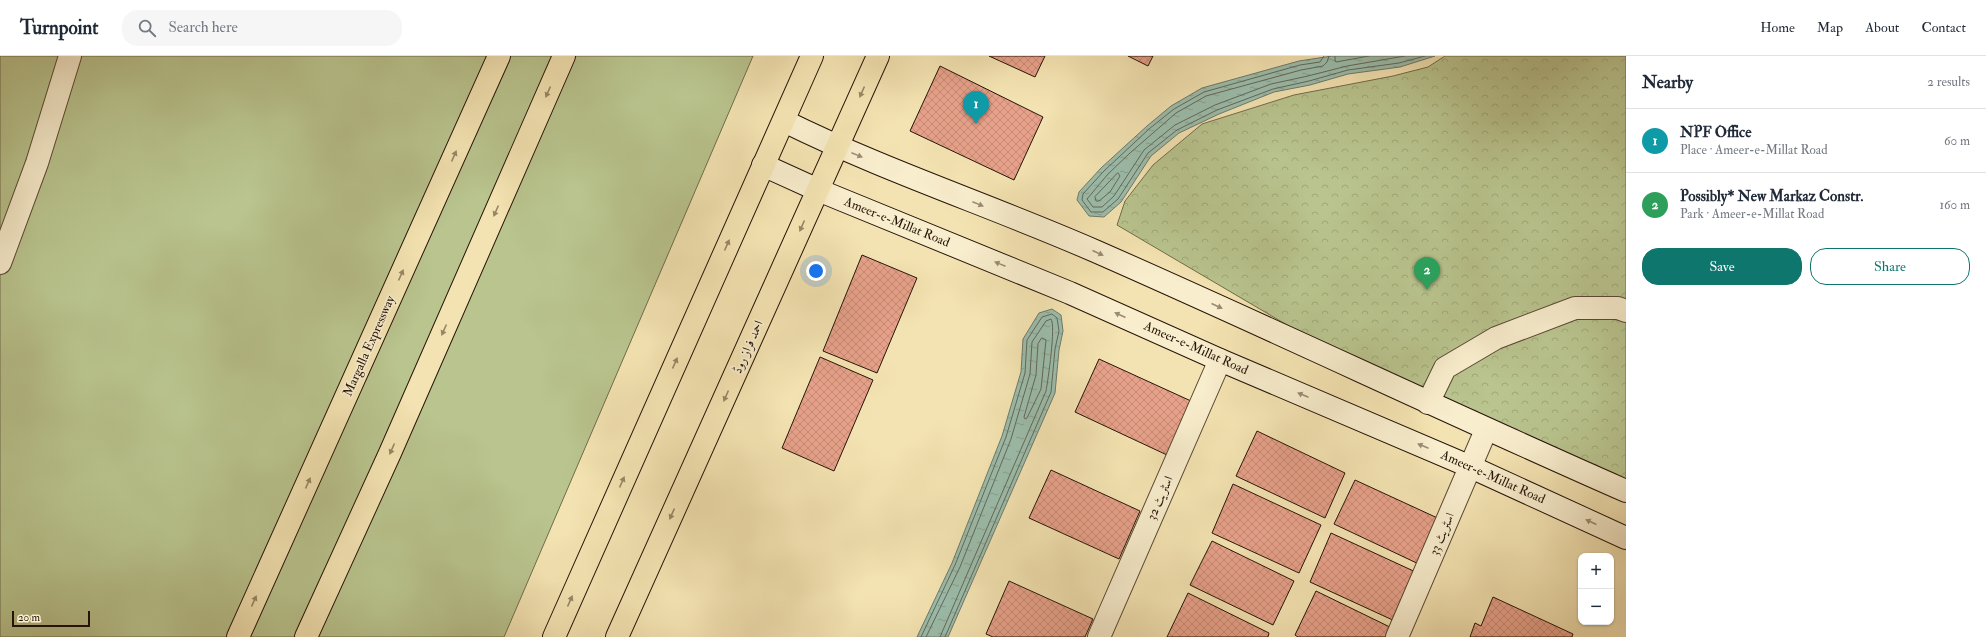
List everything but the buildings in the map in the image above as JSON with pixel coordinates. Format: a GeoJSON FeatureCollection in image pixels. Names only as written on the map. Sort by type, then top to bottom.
{"type":"FeatureCollection","features":[{"type":"Feature","properties":{"kind":"main road"},"geometry":{"type":"LineString","coordinates":[[0,263],[37,163],[70,56]]}},
{"type":"Feature","properties":{"kind":"main road","name":"Margalla Expressway"},"geometry":{"type":"LineString","coordinates":[[238,637],[499,56]]}},
{"type":"Feature","properties":{"kind":"main road"},"geometry":{"type":"LineString","coordinates":[[306,637],[396,438],[564,56]]}},
{"type":"Feature","properties":{"kind":"main road"},"geometry":{"type":"LineString","coordinates":[[554,637],[812,56]]}},
{"type":"Feature","properties":{"kind":"main road","name":"احمد فراز روڈ"},"geometry":{"type":"LineString","coordinates":[[617,637],[878,56]]}},
{"type":"Feature","properties":{"kind":"main road"},"geometry":{"type":"LineString","coordinates":[[784,121],[838,147],[1094,251],[1486,430],[1626,491]]}},
{"type":"Feature","properties":{"kind":"main road","name":"Ameer-e-Millat Road"},"geometry":{"type":"LineString","coordinates":[[763,165],[818,190],[1070,292],[1220,360],[1471,467],[1626,538]]}},
{"type":"Feature","properties":{"kind":"main road"},"geometry":{"type":"LineString","coordinates":[[1428,403],[1445,368],[1496,338],[1575,308],[1618,308],[1626,311]]}},
{"type":"Feature","properties":{"kind":"main road","name":"اسٹریٹ 32"},"geometry":{"type":"LineString","coordinates":[[1099,637],[1220,360]]}},
{"type":"Feature","properties":{"kind":"main road","name":"اسٹریٹ 33"},"geometry":{"type":"LineString","coordinates":[[1397,637],[1486,430]]}},
{"type":"Feature","properties":{"kind":"green space"},"geometry":{"type":"Polygon","coordinates":[[[0,56],[753,56],[504,637],[0,637],[0,56]]]}},
{"type":"Feature","properties":{"kind":"green space"},"geometry":{"type":"Polygon","coordinates":[[[1445,56],[1626,56],[1626,490],[1338,355],[1117,225],[1125,201],[1153,165],[1202,124],[1294,95],[1393,76],[1428,67],[1445,56]]]}},
{"type":"Feature","properties":{"kind":"water"},"geometry":{"type":"Polygon","coordinates":[[[1332,56],[1435,56],[1400,67],[1348,74],[1310,85],[1274,92],[1219,114],[1179,133],[1151,156],[1121,202],[1104,217],[1089,216],[1077,200],[1079,192],[1101,168],[1147,126],[1171,106],[1202,88],[1299,61],[1332,56]]]}},
{"type":"Feature","properties":{"kind":"water"},"geometry":{"type":"Polygon","coordinates":[[[1052,309],[1061,315],[1063,331],[1059,350],[1055,393],[948,637],[917,637],[952,563],[1002,436],[1021,372],[1023,339],[1039,313],[1052,309]]]}},
{"type":"Feature","properties":{"kind":"place","name":"NPF Office"},"geometry":{"type":"Point","coordinates":[976,124]}},
{"type":"Feature","properties":{"kind":"place","name":"Possibly* New Markaz Constr."},"geometry":{"type":"Point","coordinates":[1427,290]}}]}
